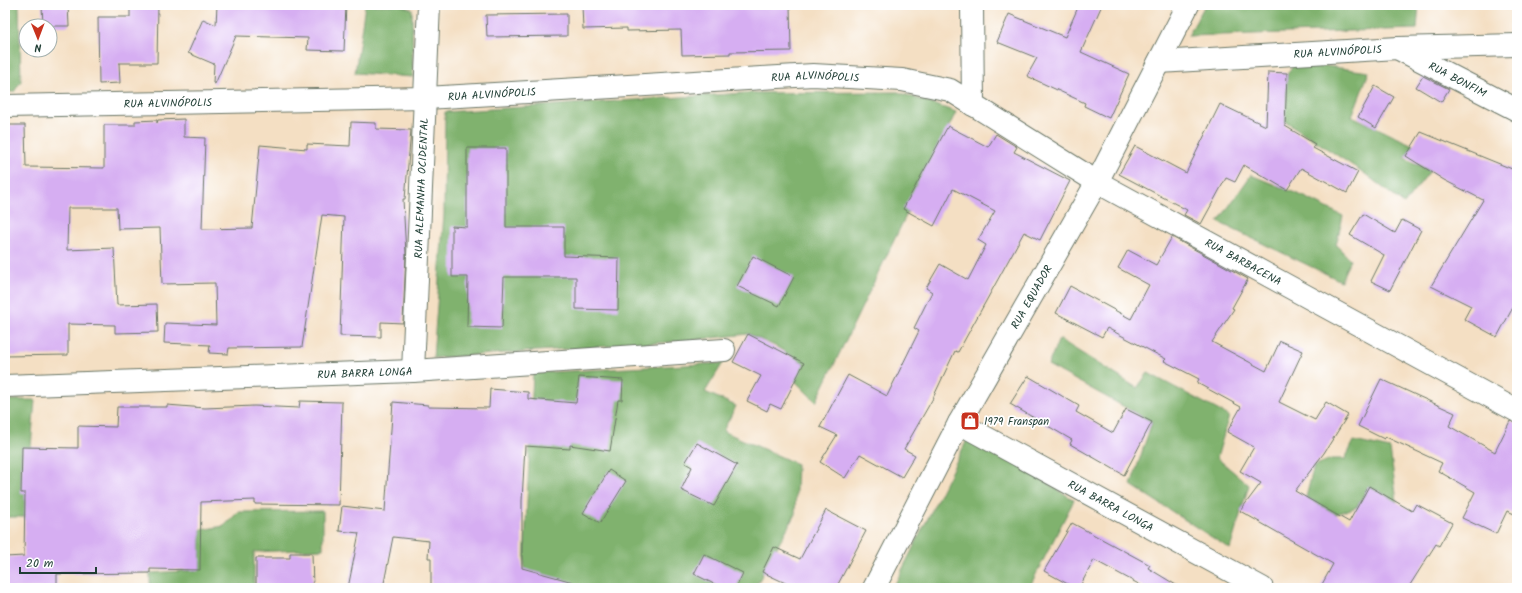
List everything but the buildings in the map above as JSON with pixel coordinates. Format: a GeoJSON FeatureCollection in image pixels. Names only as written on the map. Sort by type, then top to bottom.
{"type":"FeatureCollection","features":[{"type":"Feature","properties":{"kind":"street","name":"RUA ALEMANHA OCIDENTAL"},"geometry":{"type":"LineString","coordinates":[[413,371],[429,5]]}},
{"type":"Feature","properties":{"kind":"street"},"geometry":{"type":"LineString","coordinates":[[972,5],[973,105]]}},
{"type":"Feature","properties":{"kind":"street","name":"RUA EQUADOR"},"geometry":{"type":"LineString","coordinates":[[874,588],[959,423],[1097,182],[1188,5]]}},
{"type":"Feature","properties":{"kind":"street","name":"RUA ALVINÓPOLIS"},"geometry":{"type":"LineString","coordinates":[[1159,62],[1398,48],[1517,45]]}},
{"type":"Feature","properties":{"kind":"street","name":"RUA BONFIM"},"geometry":{"type":"LineString","coordinates":[[1398,48],[1517,110]]}},
{"type":"Feature","properties":{"kind":"street","name":"RUA ALVINÓPOLIS"},"geometry":{"type":"LineString","coordinates":[[5,106],[426,98],[813,75],[902,80],[950,90],[973,105]]}},
{"type":"Feature","properties":{"kind":"street","name":"RUA BARBACENA"},"geometry":{"type":"LineString","coordinates":[[973,105],[1097,182],[1517,411]]}},
{"type":"Feature","properties":{"kind":"street","name":"RUA BARRA LONGA"},"geometry":{"type":"LineString","coordinates":[[5,386],[413,371],[724,350]]}},
{"type":"Feature","properties":{"kind":"street","name":"RUA BARRA LONGA"},"geometry":{"type":"LineString","coordinates":[[959,423],[1262,588]]}},
{"type":"Feature","properties":{"kind":"green space"},"geometry":{"type":"Polygon","coordinates":[[[5,5],[19,5],[18,58],[20,58],[21,81],[14,92],[5,92],[5,5]]]}},
{"type":"Feature","properties":{"kind":"green space"},"geometry":{"type":"Polygon","coordinates":[[[365,5],[399,5],[412,9],[413,77],[355,73],[365,5]]]}},
{"type":"Feature","properties":{"kind":"green space"},"geometry":{"type":"Polygon","coordinates":[[[1205,5],[1419,5],[1417,29],[1188,36],[1205,5]]]}},
{"type":"Feature","properties":{"kind":"green space"},"geometry":{"type":"Polygon","coordinates":[[[1297,62],[1369,72],[1352,116],[1413,145],[1405,158],[1430,171],[1404,204],[1364,173],[1282,119],[1286,101],[1287,73],[1297,62]]]}},
{"type":"Feature","properties":{"kind":"green space"},"geometry":{"type":"Polygon","coordinates":[[[898,92],[956,112],[816,402],[793,379],[804,363],[775,346],[748,334],[685,341],[433,358],[444,214],[445,112],[746,93],[898,92]]]}},
{"type":"Feature","properties":{"kind":"green space"},"geometry":{"type":"Polygon","coordinates":[[[1251,175],[1305,197],[1343,216],[1336,245],[1350,259],[1341,281],[1218,222],[1251,175]]]}},
{"type":"Feature","properties":{"kind":"green space"},"geometry":{"type":"Polygon","coordinates":[[[1059,339],[1137,388],[1148,373],[1229,416],[1217,458],[1249,485],[1230,549],[1131,485],[1152,422],[1048,365],[1059,339]]]}},
{"type":"Feature","properties":{"kind":"green space"},"geometry":{"type":"Polygon","coordinates":[[[723,363],[705,392],[736,406],[723,431],[797,464],[795,514],[755,588],[523,588],[533,373],[723,363]]]}},
{"type":"Feature","properties":{"kind":"green space"},"geometry":{"type":"Polygon","coordinates":[[[5,400],[35,400],[25,517],[5,517],[5,400]]]}},
{"type":"Feature","properties":{"kind":"green space"},"geometry":{"type":"Polygon","coordinates":[[[970,434],[1074,500],[1031,584],[1036,588],[893,588],[970,434]]]}},
{"type":"Feature","properties":{"kind":"green space"},"geometry":{"type":"Polygon","coordinates":[[[1354,441],[1390,449],[1397,502],[1369,486],[1357,507],[1336,514],[1306,497],[1314,466],[1331,459],[1345,459],[1354,441]]]}},
{"type":"Feature","properties":{"kind":"green space"},"geometry":{"type":"Polygon","coordinates":[[[323,511],[323,549],[254,552],[254,588],[150,588],[150,573],[200,570],[200,530],[224,526],[238,512],[323,511]]]}},
{"type":"Feature","properties":{"kind":"place","name":"1979 Franspan"},"geometry":{"type":"Point","coordinates":[970,421]}}]}
